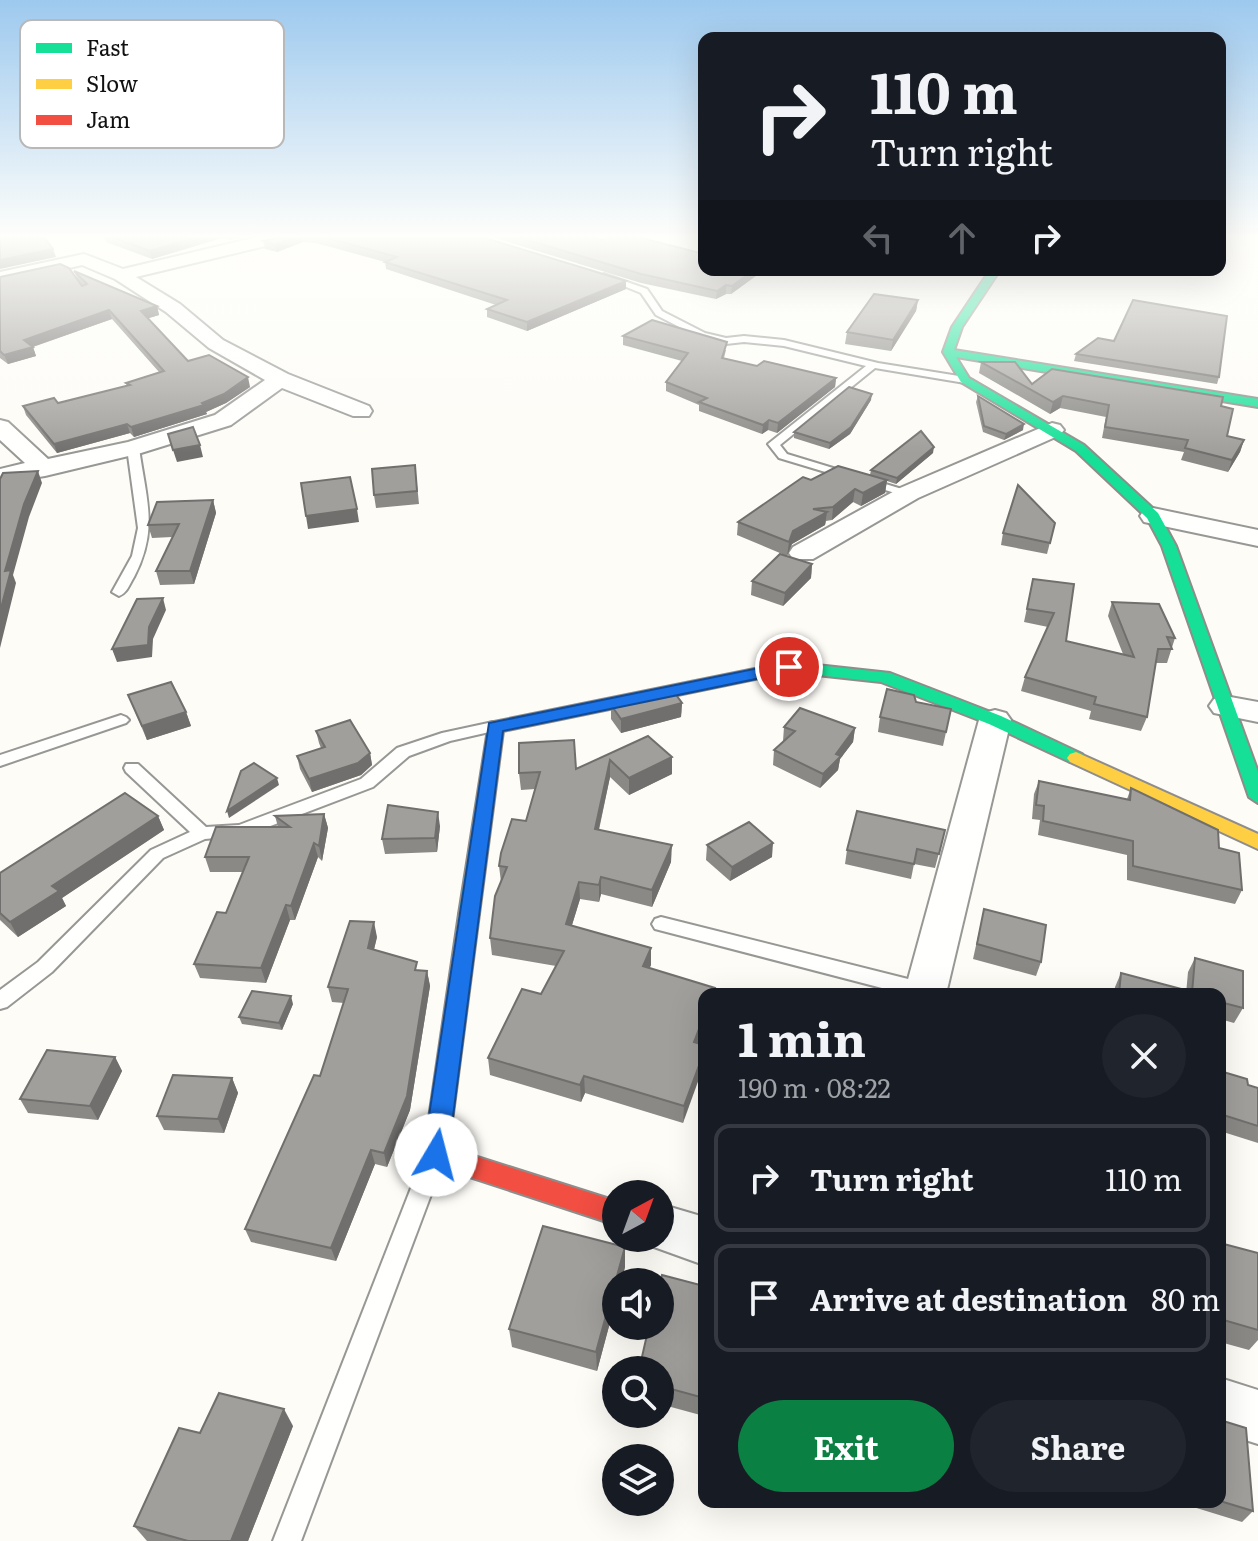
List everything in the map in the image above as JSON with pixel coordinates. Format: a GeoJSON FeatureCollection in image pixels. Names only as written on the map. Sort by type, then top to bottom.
{"type":"FeatureCollection","features":[{"type":"Feature","properties":{"kind":"street"},"geometry":{"type":"LineString","coordinates":[[174,309],[216,344],[280,379],[361,411]]}},
{"type":"Feature","properties":{"kind":"street"},"geometry":{"type":"LineString","coordinates":[[948,352],[957,327],[969,309]]}},
{"type":"Feature","properties":{"kind":"street"},"geometry":{"type":"LineString","coordinates":[[948,352],[965,380],[1080,448],[1153,516],[1169,546],[1258,797]]}},
{"type":"Feature","properties":{"kind":"street"},"geometry":{"type":"LineString","coordinates":[[948,352],[1258,403]]}},
{"type":"Feature","properties":{"kind":"street"},"geometry":{"type":"LineString","coordinates":[[0,476],[45,469],[133,448],[223,420],[280,379]]}},
{"type":"Feature","properties":{"kind":"street"},"geometry":{"type":"LineString","coordinates":[[0,427],[45,469]]}},
{"type":"Feature","properties":{"kind":"street"},"geometry":{"type":"LineString","coordinates":[[803,553],[909,493],[1052,430]]}},
{"type":"Feature","properties":{"kind":"street"},"geometry":{"type":"LineString","coordinates":[[1153,516],[1258,538]]}},
{"type":"Feature","properties":{"kind":"street"},"geometry":{"type":"LineString","coordinates":[[602,1208],[436,1155],[495,727],[789,667],[884,677],[995,720],[1258,842]]}},
{"type":"Feature","properties":{"kind":"street"},"geometry":{"type":"LineString","coordinates":[[1225,706],[1258,712]]}},
{"type":"Feature","properties":{"kind":"street"},"geometry":{"type":"LineString","coordinates":[[926,988],[995,720]]}},
{"type":"Feature","properties":{"kind":"street"},"geometry":{"type":"LineString","coordinates":[[674,1231],[698,1239]]}},
{"type":"Feature","properties":{"kind":"street"},"geometry":{"type":"LineString","coordinates":[[1226,1407],[1258,1417]]}},
{"type":"Feature","properties":{"kind":"lane"},"geometry":{"type":"LineString","coordinates":[[656,309],[702,335],[726,341],[744,339],[784,343],[873,365],[965,380]]}},
{"type":"Feature","properties":{"kind":"lane"},"geometry":{"type":"LineString","coordinates":[[873,365],[774,444],[783,456],[909,493]]}},
{"type":"Feature","properties":{"kind":"lane"},"geometry":{"type":"LineString","coordinates":[[119,592],[138,556],[144,528],[133,448]]}},
{"type":"Feature","properties":{"kind":"lane"},"geometry":{"type":"LineString","coordinates":[[0,761],[121,720]]}},
{"type":"Feature","properties":{"kind":"lane"},"geometry":{"type":"LineString","coordinates":[[0,1001],[45,967],[157,854],[202,833],[241,831],[367,783],[403,752],[447,737],[495,727]]}},
{"type":"Feature","properties":{"kind":"lane"},"geometry":{"type":"LineString","coordinates":[[132,768],[202,833]]}},
{"type":"Feature","properties":{"kind":"lane"},"geometry":{"type":"LineString","coordinates":[[661,924],[906,988]]}},
{"type":"Feature","properties":{"kind":"lane"},"geometry":{"type":"LineString","coordinates":[[287,1541],[436,1155]]}},
{"type":"Feature","properties":{"kind":"building"},"geometry":{"type":"Polygon","coordinates":[[[0,309],[148,309],[141,311],[188,361],[209,355],[248,377],[224,394],[202,403],[204,405],[131,427],[127,424],[54,444],[23,406],[54,398],[58,403],[130,385],[126,383],[164,371],[109,310],[24,340],[33,347],[4,355],[0,351],[0,309]]]}},
{"type":"Feature","properties":{"kind":"building"},"geometry":{"type":"Polygon","coordinates":[[[487,309],[559,309],[527,322],[487,309]]]}},
{"type":"Feature","properties":{"kind":"building"},"geometry":{"type":"Polygon","coordinates":[[[863,309],[912,309],[893,340],[847,332],[863,309]]]}},
{"type":"Feature","properties":{"kind":"building"},"geometry":{"type":"Polygon","coordinates":[[[1129,309],[1185,309],[1227,316],[1219,377],[1076,354],[1098,338],[1114,341],[1129,309]]]}},
{"type":"Feature","properties":{"kind":"building"},"geometry":{"type":"Polygon","coordinates":[[[652,320],[727,342],[722,358],[757,366],[764,361],[836,378],[778,423],[769,420],[763,425],[699,402],[707,398],[666,382],[688,353],[623,336],[652,320]]]}},
{"type":"Feature","properties":{"kind":"building"},"geometry":{"type":"Polygon","coordinates":[[[981,362],[1015,362],[1032,384],[1052,369],[1223,397],[1221,406],[1233,409],[1227,436],[1244,440],[1232,460],[1185,448],[1188,440],[1105,427],[1109,405],[1063,396],[1053,402],[981,362]]]}},
{"type":"Feature","properties":{"kind":"building"},"geometry":{"type":"Polygon","coordinates":[[[849,387],[872,394],[851,427],[830,443],[794,432],[849,387]]]}},
{"type":"Feature","properties":{"kind":"building"},"geometry":{"type":"Polygon","coordinates":[[[978,396],[1024,424],[1006,434],[984,426],[978,396]]]}},
{"type":"Feature","properties":{"kind":"building"},"geometry":{"type":"Polygon","coordinates":[[[193,427],[200,445],[173,450],[168,434],[193,427]]]}},
{"type":"Feature","properties":{"kind":"building"},"geometry":{"type":"Polygon","coordinates":[[[921,431],[934,447],[897,478],[871,470],[921,431]]]}},
{"type":"Feature","properties":{"kind":"building"},"geometry":{"type":"Polygon","coordinates":[[[415,465],[417,491],[374,495],[372,469],[415,465]]]}},
{"type":"Feature","properties":{"kind":"building"},"geometry":{"type":"Polygon","coordinates":[[[838,466],[887,480],[863,493],[855,489],[833,507],[813,509],[827,512],[793,531],[789,542],[738,522],[803,477],[811,480],[838,466]]]}},
{"type":"Feature","properties":{"kind":"building"},"geometry":{"type":"Polygon","coordinates":[[[38,471],[24,504],[5,571],[11,570],[0,612],[0,479],[3,473],[38,471]]]}},
{"type":"Feature","properties":{"kind":"building"},"geometry":{"type":"Polygon","coordinates":[[[350,477],[357,509],[306,516],[301,483],[350,477]]]}},
{"type":"Feature","properties":{"kind":"building"},"geometry":{"type":"Polygon","coordinates":[[[1018,485],[1055,523],[1050,543],[1003,533],[1018,485]]]}},
{"type":"Feature","properties":{"kind":"building"},"geometry":{"type":"Polygon","coordinates":[[[213,500],[190,571],[156,571],[179,524],[148,525],[157,502],[213,500]]]}},
{"type":"Feature","properties":{"kind":"building"},"geometry":{"type":"Polygon","coordinates":[[[780,554],[812,564],[785,593],[752,581],[780,554]]]}},
{"type":"Feature","properties":{"kind":"building"},"geometry":{"type":"Polygon","coordinates":[[[1033,579],[1074,584],[1066,641],[1134,657],[1112,602],[1159,604],[1175,638],[1167,637],[1172,649],[1158,649],[1147,717],[1094,704],[1096,697],[1025,677],[1054,613],[1027,609],[1033,579]]]}},
{"type":"Feature","properties":{"kind":"building"},"geometry":{"type":"Polygon","coordinates":[[[163,598],[149,627],[148,645],[112,649],[137,599],[163,598]]]}},
{"type":"Feature","properties":{"kind":"building"},"geometry":{"type":"Polygon","coordinates":[[[171,682],[186,712],[142,726],[128,695],[171,682]]]}},
{"type":"Feature","properties":{"kind":"building"},"geometry":{"type":"Polygon","coordinates":[[[887,689],[914,695],[916,702],[951,709],[946,732],[880,717],[887,689]]]}},
{"type":"Feature","properties":{"kind":"building"},"geometry":{"type":"Polygon","coordinates":[[[674,692],[682,703],[621,719],[611,705],[674,692]]]}},
{"type":"Feature","properties":{"kind":"building"},"geometry":{"type":"Polygon","coordinates":[[[800,708],[855,728],[836,754],[841,756],[823,774],[774,750],[795,731],[784,727],[800,708]]]}},
{"type":"Feature","properties":{"kind":"building"},"geometry":{"type":"Polygon","coordinates":[[[350,720],[370,753],[358,763],[309,779],[297,756],[325,747],[316,731],[350,720]]]}},
{"type":"Feature","properties":{"kind":"building"},"geometry":{"type":"Polygon","coordinates":[[[648,736],[672,757],[629,778],[610,760],[595,829],[672,845],[652,890],[601,877],[599,885],[579,882],[566,924],[651,948],[643,966],[715,988],[698,988],[698,1032],[694,1042],[698,1043],[698,1068],[684,1106],[584,1076],[580,1085],[488,1058],[522,989],[541,994],[564,951],[490,938],[495,896],[507,867],[499,866],[501,853],[512,819],[526,821],[540,772],[519,773],[519,743],[574,740],[576,769],[648,736]]]}},
{"type":"Feature","properties":{"kind":"building"},"geometry":{"type":"Polygon","coordinates":[[[254,763],[277,778],[227,811],[241,771],[254,763]]]}},
{"type":"Feature","properties":{"kind":"building"},"geometry":{"type":"Polygon","coordinates":[[[1039,781],[1130,800],[1131,788],[1218,830],[1219,848],[1239,853],[1242,890],[1133,866],[1133,841],[1043,821],[1044,806],[1036,805],[1039,781]]]}},
{"type":"Feature","properties":{"kind":"building"},"geometry":{"type":"Polygon","coordinates":[[[125,793],[158,816],[52,886],[59,891],[10,922],[0,913],[0,873],[125,793]]]}},
{"type":"Feature","properties":{"kind":"building"},"geometry":{"type":"Polygon","coordinates":[[[388,805],[438,812],[435,838],[382,839],[388,805]]]}},
{"type":"Feature","properties":{"kind":"building"},"geometry":{"type":"Polygon","coordinates":[[[857,811],[945,830],[939,854],[917,849],[914,864],[847,850],[857,811]]]}},
{"type":"Feature","properties":{"kind":"building"},"geometry":{"type":"Polygon","coordinates":[[[324,814],[319,846],[314,843],[291,906],[286,905],[261,968],[194,964],[217,912],[226,913],[249,857],[205,857],[216,827],[290,827],[275,816],[324,814]]]}},
{"type":"Feature","properties":{"kind":"building"},"geometry":{"type":"Polygon","coordinates":[[[749,822],[773,843],[732,867],[707,845],[749,822]]]}},
{"type":"Feature","properties":{"kind":"building"},"geometry":{"type":"Polygon","coordinates":[[[984,909],[1046,925],[1041,962],[977,944],[984,909]]]}},
{"type":"Feature","properties":{"kind":"building"},"geometry":{"type":"Polygon","coordinates":[[[350,921],[374,922],[368,948],[417,962],[415,970],[427,971],[407,1096],[384,1153],[371,1150],[331,1248],[245,1229],[314,1075],[320,1076],[348,989],[328,987],[350,921]]]}},
{"type":"Feature","properties":{"kind":"building"},"geometry":{"type":"Polygon","coordinates":[[[1195,958],[1243,971],[1243,1008],[1226,1004],[1226,988],[1192,988],[1195,958]]]}},
{"type":"Feature","properties":{"kind":"building"},"geometry":{"type":"Polygon","coordinates":[[[1121,973],[1177,988],[1120,988],[1121,973]]]}},
{"type":"Feature","properties":{"kind":"building"},"geometry":{"type":"Polygon","coordinates":[[[252,991],[291,996],[279,1023],[239,1017],[252,991]]]}},
{"type":"Feature","properties":{"kind":"building"},"geometry":{"type":"Polygon","coordinates":[[[47,1050],[115,1057],[90,1106],[20,1099],[47,1050]]]}},
{"type":"Feature","properties":{"kind":"building"},"geometry":{"type":"Polygon","coordinates":[[[1226,1073],[1247,1079],[1248,1085],[1258,1088],[1258,1126],[1226,1116],[1226,1073]]]}},
{"type":"Feature","properties":{"kind":"building"},"geometry":{"type":"Polygon","coordinates":[[[173,1075],[232,1078],[218,1119],[157,1116],[173,1075]]]}},
{"type":"Feature","properties":{"kind":"building"},"geometry":{"type":"Polygon","coordinates":[[[543,1226],[602,1241],[602,1252],[624,1252],[619,1268],[602,1268],[602,1330],[596,1352],[509,1329],[543,1226]]]}},
{"type":"Feature","properties":{"kind":"building"},"geometry":{"type":"Polygon","coordinates":[[[1226,1245],[1258,1253],[1258,1330],[1226,1321],[1226,1245]]]}},
{"type":"Feature","properties":{"kind":"building"},"geometry":{"type":"Polygon","coordinates":[[[674,1278],[698,1284],[698,1396],[674,1390],[674,1356],[642,1356],[646,1340],[674,1340],[674,1278]]]}},
{"type":"Feature","properties":{"kind":"building"},"geometry":{"type":"Polygon","coordinates":[[[219,1393],[284,1409],[231,1541],[188,1541],[134,1526],[179,1428],[200,1433],[219,1393]]]}},
{"type":"Feature","properties":{"kind":"building"},"geometry":{"type":"Polygon","coordinates":[[[1226,1422],[1246,1428],[1253,1511],[1226,1503],[1226,1422]]]}},
{"type":"Feature","properties":{"kind":"traffic: fast"},"geometry":{"type":"LineString","coordinates":[[969,309],[957,327],[948,352],[965,380],[1080,448],[1153,516],[1169,546],[1258,797]]}},
{"type":"Feature","properties":{"kind":"traffic: fast"},"geometry":{"type":"LineString","coordinates":[[948,352],[1258,403]]}},
{"type":"Feature","properties":{"kind":"traffic: fast"},"geometry":{"type":"LineString","coordinates":[[469,914],[495,727],[789,667],[884,677],[995,720],[1076,758]]}},
{"type":"Feature","properties":{"kind":"traffic: slow"},"geometry":{"type":"LineString","coordinates":[[1076,758],[1258,842]]}},
{"type":"Feature","properties":{"kind":"traffic: slow"},"geometry":{"type":"LineString","coordinates":[[436,1152],[469,914]]}},
{"type":"Feature","properties":{"kind":"traffic: jam"},"geometry":{"type":"LineString","coordinates":[[436,1152],[436,1155],[602,1208]]}},
{"type":"Feature","properties":{"kind":"route"},"geometry":{"type":"LineString","coordinates":[[436,1155],[495,727],[789,667]]}}]}
